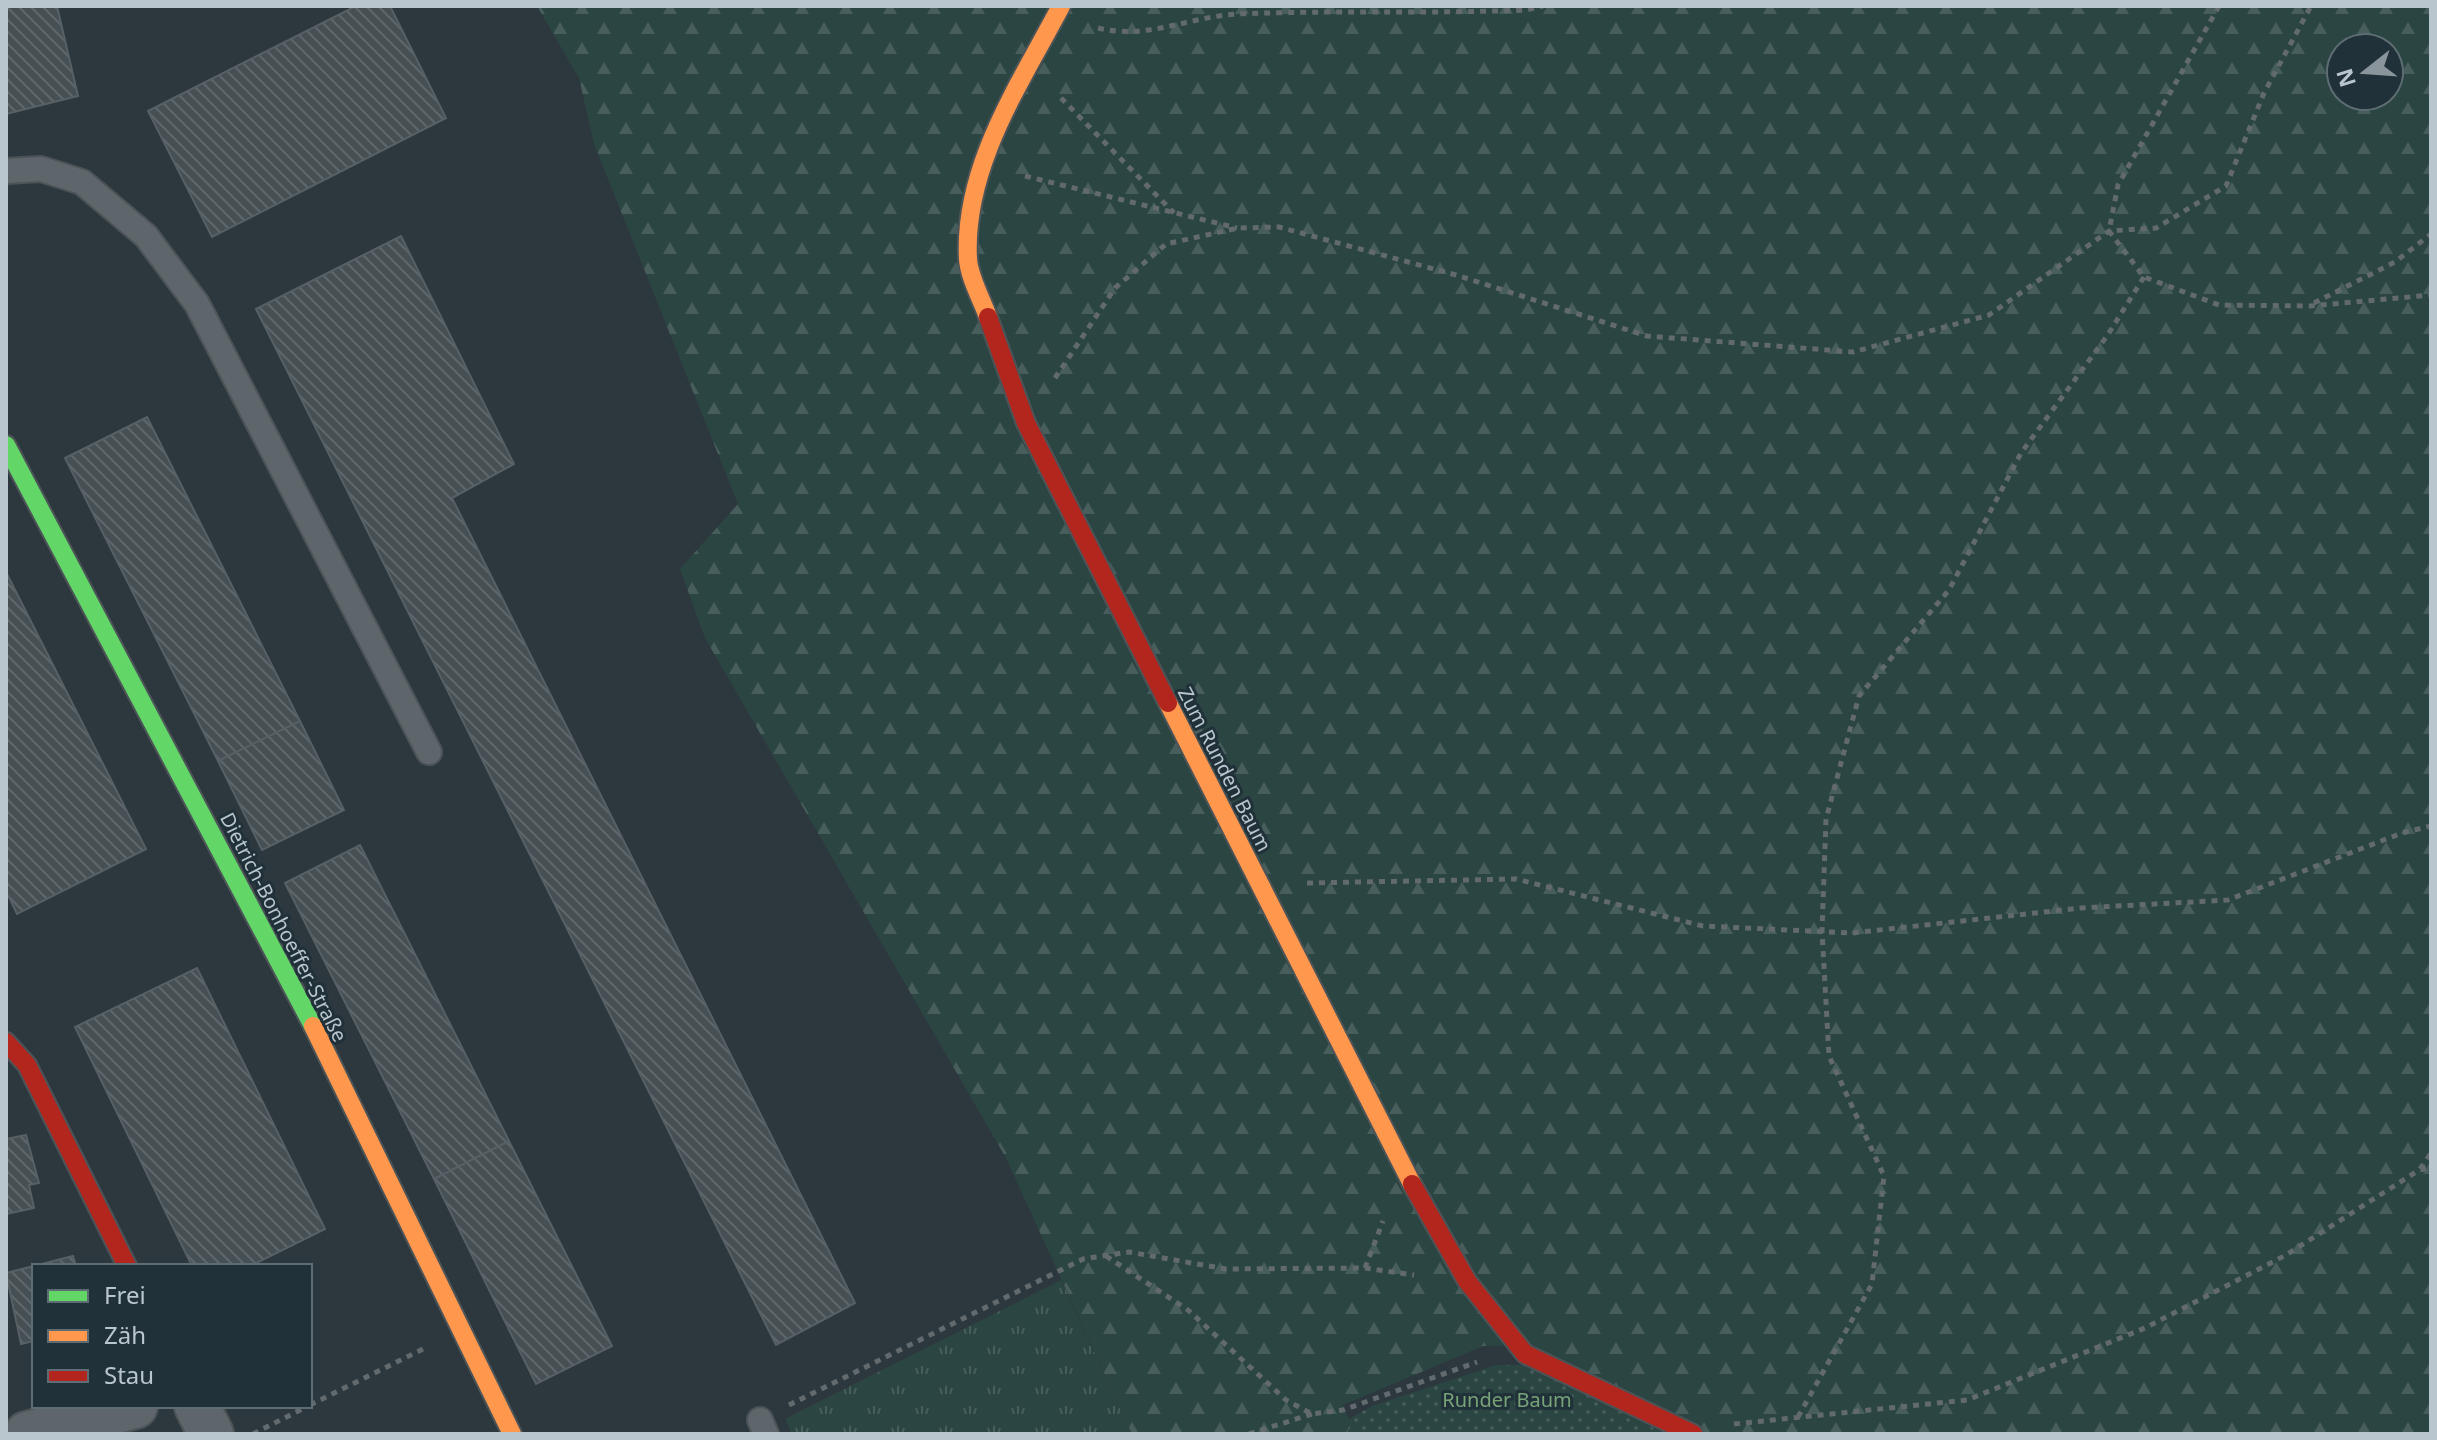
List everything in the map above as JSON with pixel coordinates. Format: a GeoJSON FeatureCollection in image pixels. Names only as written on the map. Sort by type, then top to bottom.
{"type":"FeatureCollection","features":[{"type":"Feature","properties":{"kind":"street","name":"Zum Runden Baum"},"geometry":{"type":"LineString","coordinates":[[1057,12],[994,133],[974,195],[968,261],[1026,423],[1403,1169],[1467,1281],[1525,1354],[1693,1434]]}},
{"type":"Feature","properties":{"kind":"street","name":"Dietrich-Bonhoeffer-Straße"},"geometry":{"type":"LineString","coordinates":[[6,445],[245,896],[464,1329],[512,1434]]}},
{"type":"Feature","properties":{"kind":"street"},"geometry":{"type":"LineString","coordinates":[[6,1042],[27,1065],[126,1264]]}},
{"type":"Feature","properties":{"kind":"street"},"geometry":{"type":"LineString","coordinates":[[27,1434],[127,1408]]}},
{"type":"Feature","properties":{"kind":"street"},"geometry":{"type":"LineString","coordinates":[[198,1408],[211,1434]]}},
{"type":"Feature","properties":{"kind":"lane"},"geometry":{"type":"LineString","coordinates":[[6,171],[41,169],[82,182],[146,236],[197,304],[429,752]]}},
{"type":"Feature","properties":{"kind":"path"},"geometry":{"type":"LineString","coordinates":[[1416,15],[1423,6]]}},
{"type":"Feature","properties":{"kind":"path"},"geometry":{"type":"LineString","coordinates":[[1057,12],[1125,35],[1233,15],[1416,15],[1526,10],[1543,6]]}},
{"type":"Feature","properties":{"kind":"path"},"geometry":{"type":"LineString","coordinates":[[2219,6],[2118,185],[2109,231],[2144,277],[2219,305],[2310,306],[2431,295]]}},
{"type":"Feature","properties":{"kind":"path"},"geometry":{"type":"LineString","coordinates":[[1026,423],[1115,288],[1166,244],[1238,228],[1279,227],[1456,275],[1647,336],[1853,352],[1989,315],[2109,231],[2156,228],[2226,186],[2264,93],[2311,6]]}},
{"type":"Feature","properties":{"kind":"path"},"geometry":{"type":"LineString","coordinates":[[1030,65],[1174,213]]}},
{"type":"Feature","properties":{"kind":"path"},"geometry":{"type":"LineString","coordinates":[[983,165],[1238,228]]}},
{"type":"Feature","properties":{"kind":"path"},"geometry":{"type":"LineString","coordinates":[[2310,306],[2395,262],[2431,234]]}},
{"type":"Feature","properties":{"kind":"path"},"geometry":{"type":"LineString","coordinates":[[1798,1417],[1872,1284],[1884,1176],[1829,1056],[1822,931],[1826,819],[1859,696],[1949,590],[2021,453],[2107,336],[2144,277]]}},
{"type":"Feature","properties":{"kind":"path"},"geometry":{"type":"LineString","coordinates":[[1258,884],[1516,879],[1703,926],[1852,933],[2081,908],[2228,900],[2402,833],[2431,826]]}},
{"type":"Feature","properties":{"kind":"path"},"geometry":{"type":"LineString","coordinates":[[1674,1425],[1741,1424],[1967,1400],[2159,1321],[2286,1255],[2419,1170],[2431,1153]]}},
{"type":"Feature","properties":{"kind":"path"},"geometry":{"type":"LineString","coordinates":[[2419,1170],[2431,1168]]}},
{"type":"Feature","properties":{"kind":"path"},"geometry":{"type":"LineString","coordinates":[[763,1427],[1057,1269],[1083,1259],[1129,1252],[1226,1269],[1365,1268],[1467,1281]]}},
{"type":"Feature","properties":{"kind":"path"},"geometry":{"type":"LineString","coordinates":[[1105,1256],[1188,1310],[1286,1400],[1312,1414]]}},
{"type":"Feature","properties":{"kind":"path"},"geometry":{"type":"LineString","coordinates":[[312,1405],[464,1329]]}},
{"type":"Feature","properties":{"kind":"path"},"geometry":{"type":"LineString","coordinates":[[1249,1434],[1312,1414],[1343,1410],[1492,1357],[1525,1354]]}},
{"type":"Feature","properties":{"kind":"path"},"geometry":{"type":"LineString","coordinates":[[252,1434],[305,1408]]}},
{"type":"Feature","properties":{"kind":"green space"},"geometry":{"type":"Polygon","coordinates":[[[537,6],[2431,6],[2431,1434],[1666,1434],[1533,1345],[1483,1346],[1343,1405],[1349,1419],[1348,1434],[1132,1434],[1006,1158],[705,638],[680,569],[738,504],[594,144],[579,78],[537,6]]]}},
{"type":"Feature","properties":{"kind":"green space"},"geometry":{"type":"Polygon","coordinates":[[[1061,1280],[1132,1434],[792,1434],[785,1419],[1061,1280]]]}},
{"type":"Feature","properties":{"kind":"green space","name":"Runder Baum"},"geometry":{"type":"Polygon","coordinates":[[[1496,1365],[1526,1365],[1666,1434],[1348,1434],[1349,1419],[1372,1406],[1496,1365]]]}},
{"type":"Feature","properties":{"kind":"building"},"geometry":{"type":"Polygon","coordinates":[[[6,6],[57,6],[78,96],[6,114],[6,6]]]}},
{"type":"Feature","properties":{"kind":"building"},"geometry":{"type":"Polygon","coordinates":[[[356,6],[390,6],[446,118],[212,237],[148,111],[356,6]]]}},
{"type":"Feature","properties":{"kind":"building"},"geometry":{"type":"Polygon","coordinates":[[[401,236],[514,464],[452,498],[855,1303],[776,1345],[256,309],[401,236]]]}},
{"type":"Feature","properties":{"kind":"building"},"geometry":{"type":"Polygon","coordinates":[[[147,417],[300,721],[218,761],[65,458],[147,417]]]}},
{"type":"Feature","properties":{"kind":"building"},"geometry":{"type":"Polygon","coordinates":[[[6,572],[146,849],[17,914],[6,891],[6,572]]]}},
{"type":"Feature","properties":{"kind":"building"},"geometry":{"type":"Polygon","coordinates":[[[300,721],[344,810],[262,850],[218,761],[300,721]]]}},
{"type":"Feature","properties":{"kind":"building"},"geometry":{"type":"Polygon","coordinates":[[[360,845],[509,1141],[434,1179],[285,883],[360,845]]]}},
{"type":"Feature","properties":{"kind":"building"},"geometry":{"type":"Polygon","coordinates":[[[197,968],[325,1229],[254,1264],[191,1264],[75,1027],[197,968]]]}},
{"type":"Feature","properties":{"kind":"building"},"geometry":{"type":"Polygon","coordinates":[[[26,1135],[39,1183],[29,1185],[34,1208],[6,1214],[6,1139],[26,1135]]]}},
{"type":"Feature","properties":{"kind":"building"},"geometry":{"type":"Polygon","coordinates":[[[509,1141],[612,1346],[536,1384],[434,1179],[509,1141]]]}},
{"type":"Feature","properties":{"kind":"building"},"geometry":{"type":"Polygon","coordinates":[[[73,1256],[75,1264],[41,1264],[73,1256]]]}},
{"type":"Feature","properties":{"kind":"building"},"geometry":{"type":"Polygon","coordinates":[[[32,1266],[32,1341],[21,1344],[6,1273],[32,1266]]]}},
{"type":"Feature","properties":{"kind":"traffic: fast"},"geometry":{"type":"LineString","coordinates":[[6,445],[313,1026]]}},
{"type":"Feature","properties":{"kind":"traffic: slow"},"geometry":{"type":"LineString","coordinates":[[988,317],[973,281],[968,259],[969,225],[975,192],[997,127],[1061,6]]}},
{"type":"Feature","properties":{"kind":"traffic: slow"},"geometry":{"type":"LineString","coordinates":[[1168,703],[1412,1184]]}},
{"type":"Feature","properties":{"kind":"traffic: slow"},"geometry":{"type":"LineString","coordinates":[[313,1026],[512,1434]]}},
{"type":"Feature","properties":{"kind":"traffic: jam"},"geometry":{"type":"LineString","coordinates":[[988,317],[1026,423],[1168,703]]}},
{"type":"Feature","properties":{"kind":"traffic: jam"},"geometry":{"type":"LineString","coordinates":[[6,1042],[27,1065],[126,1264]]}},
{"type":"Feature","properties":{"kind":"traffic: jam"},"geometry":{"type":"LineString","coordinates":[[1412,1184],[1467,1281],[1525,1354],[1693,1434]]}}]}
